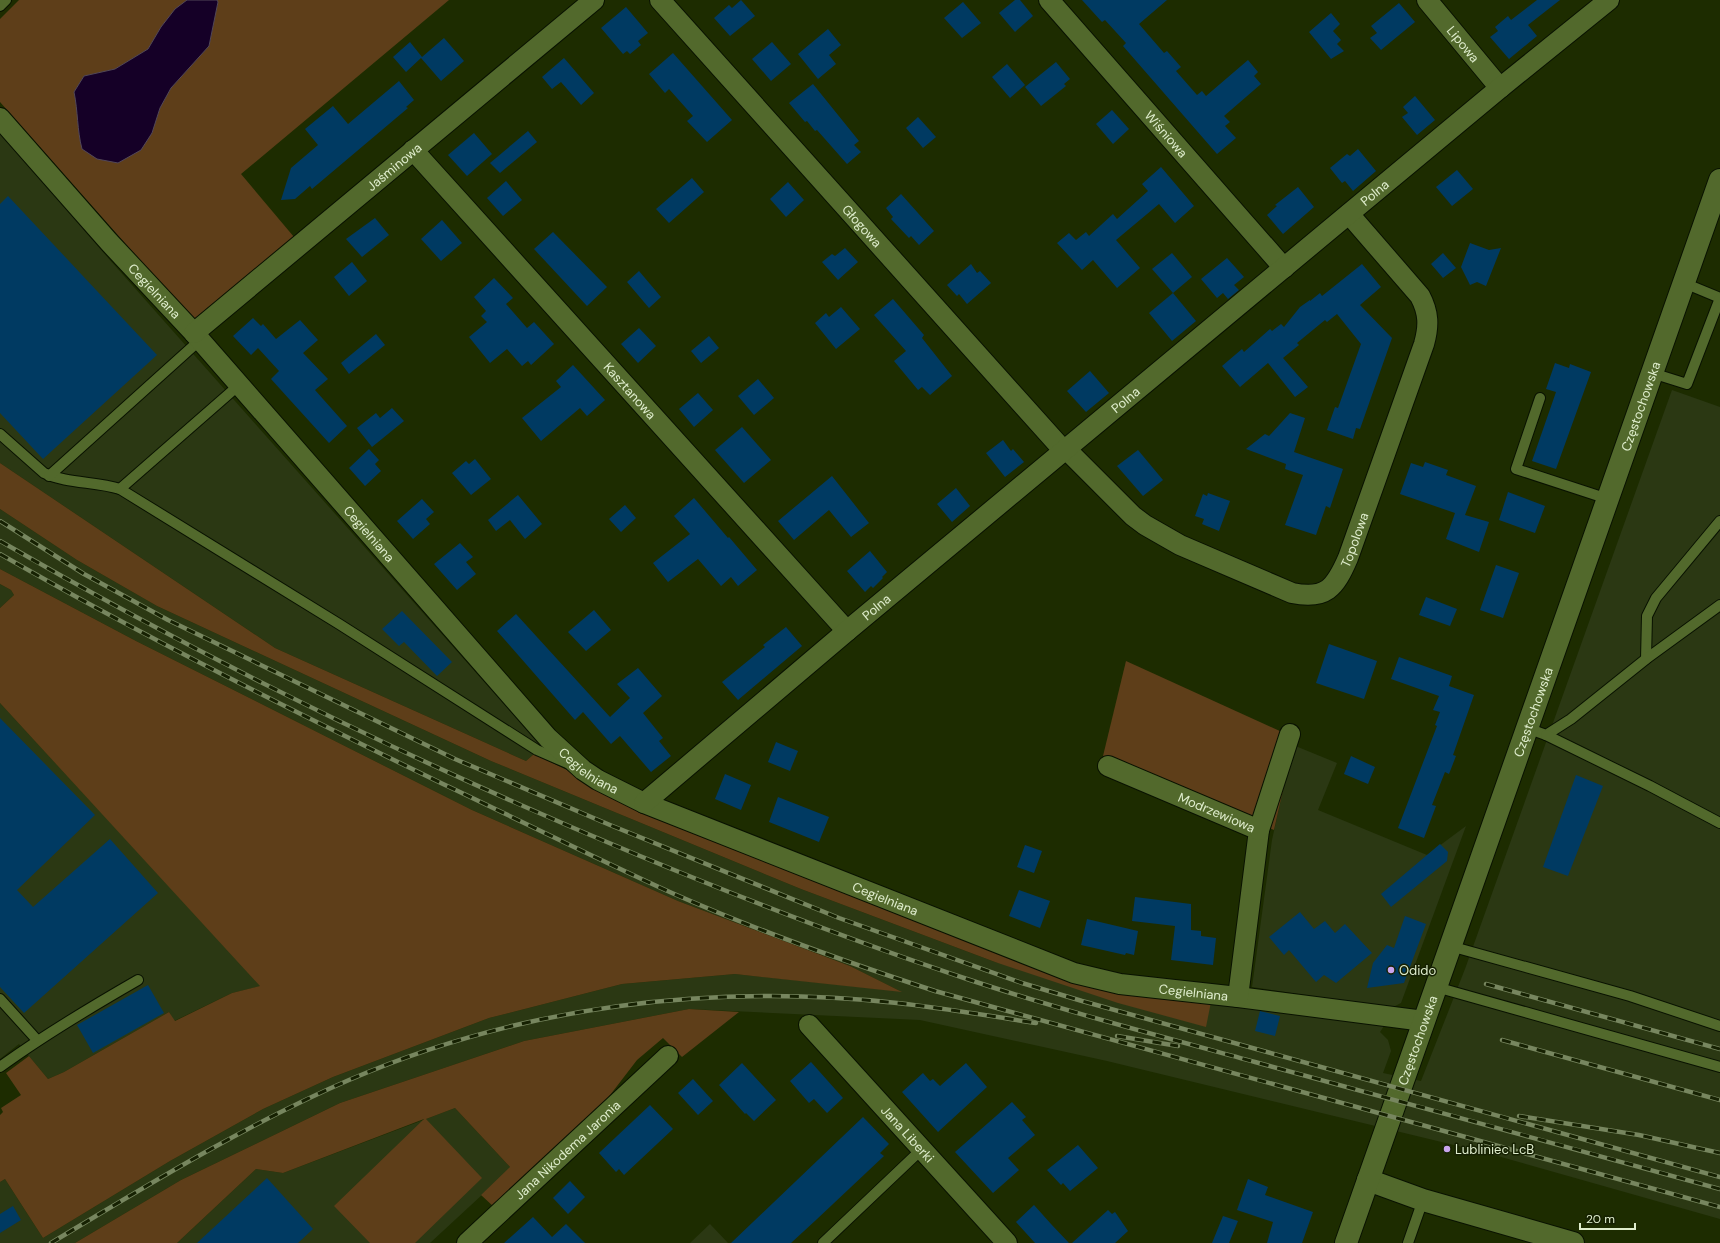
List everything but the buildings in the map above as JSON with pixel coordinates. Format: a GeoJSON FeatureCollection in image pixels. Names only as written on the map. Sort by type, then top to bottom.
{"type":"FeatureCollection","features":[{"type":"Feature","properties":{"kind":"main road","name":"Częstochowska"},"geometry":{"type":"LineString","coordinates":[[1346,1243],[1450,946],[1536,732],[1608,499],[1720,180]]}},
{"type":"Feature","properties":{"kind":"main road"},"geometry":{"type":"LineString","coordinates":[[1368,1180],[1423,1200],[1545,1239],[1573,1243]]}},
{"type":"Feature","properties":{"kind":"street","name":"Jaśminowa"},"geometry":{"type":"LineString","coordinates":[[197,337],[413,150],[594,0]]}},
{"type":"Feature","properties":{"kind":"street","name":"Głogowa"},"geometry":{"type":"LineString","coordinates":[[660,0],[1065,450]]}},
{"type":"Feature","properties":{"kind":"street","name":"Wiśniowa"},"geometry":{"type":"LineString","coordinates":[[1049,0],[1284,268]]}},
{"type":"Feature","properties":{"kind":"street","name":"Lipowa"},"geometry":{"type":"LineString","coordinates":[[1426,0],[1500,88]]}},
{"type":"Feature","properties":{"kind":"street","name":"Polna"},"geometry":{"type":"LineString","coordinates":[[644,803],[847,631],[1500,88],[1609,0]]}},
{"type":"Feature","properties":{"kind":"street","name":"Cegielniana"},"geometry":{"type":"LineString","coordinates":[[0,118],[109,242],[197,337],[536,725],[563,753],[583,770],[598,780],[644,803],[1074,973],[1120,984],[1238,997],[1424,1021]]}},
{"type":"Feature","properties":{"kind":"street","name":"Kasztanowa"},"geometry":{"type":"LineString","coordinates":[[413,150],[847,631]]}},
{"type":"Feature","properties":{"kind":"street","name":"Topolowa"},"geometry":{"type":"LineString","coordinates":[[1065,450],[1133,516],[1144,525],[1180,545],[1292,593],[1317,594],[1325,591],[1335,584],[1348,558],[1422,351],[1428,322],[1425,306],[1420,296],[1349,214]]}},
{"type":"Feature","properties":{"kind":"street"},"geometry":{"type":"LineString","coordinates":[[1259,830],[1290,734]]}},
{"type":"Feature","properties":{"kind":"street","name":"Modrzewiowa"},"geometry":{"type":"LineString","coordinates":[[1108,766],[1259,830],[1238,997]]}},
{"type":"Feature","properties":{"kind":"street","name":"Jana Liberki"},"geometry":{"type":"LineString","coordinates":[[810,1025],[1008,1243]]}},
{"type":"Feature","properties":{"kind":"street","name":"Jana Nikodema Jaronia"},"geometry":{"type":"LineString","coordinates":[[467,1243],[668,1056]]}},
{"type":"Feature","properties":{"kind":"lane"},"geometry":{"type":"LineString","coordinates":[[0,6],[6,0]]}},
{"type":"Feature","properties":{"kind":"lane"},"geometry":{"type":"LineString","coordinates":[[1652,373],[1687,384],[1720,298],[1684,283]]}},
{"type":"Feature","properties":{"kind":"lane"},"geometry":{"type":"LineString","coordinates":[[49,476],[197,337]]}},
{"type":"Feature","properties":{"kind":"lane"},"geometry":{"type":"LineString","coordinates":[[120,490],[239,385]]}},
{"type":"Feature","properties":{"kind":"lane"},"geometry":{"type":"LineString","coordinates":[[1540,398],[1516,469],[1608,499]]}},
{"type":"Feature","properties":{"kind":"lane"},"geometry":{"type":"LineString","coordinates":[[0,434],[49,476],[74,482],[108,485],[120,490],[339,624],[537,750],[583,770]]}},
{"type":"Feature","properties":{"kind":"lane"},"geometry":{"type":"LineString","coordinates":[[1646,659],[1647,616],[1656,598],[1720,521]]}},
{"type":"Feature","properties":{"kind":"lane"},"geometry":{"type":"LineString","coordinates":[[1536,732],[1571,720],[1646,659],[1720,605]]}},
{"type":"Feature","properties":{"kind":"lane"},"geometry":{"type":"LineString","coordinates":[[1536,732],[1650,786],[1720,823]]}},
{"type":"Feature","properties":{"kind":"lane"},"geometry":{"type":"LineString","coordinates":[[1450,946],[1644,1000],[1720,1026]]}},
{"type":"Feature","properties":{"kind":"lane"},"geometry":{"type":"LineString","coordinates":[[0,1067],[75,1016],[138,980]]}},
{"type":"Feature","properties":{"kind":"lane"},"geometry":{"type":"LineString","coordinates":[[1436,987],[1720,1066]]}},
{"type":"Feature","properties":{"kind":"lane"},"geometry":{"type":"LineString","coordinates":[[0,999],[38,1040]]}},
{"type":"Feature","properties":{"kind":"lane"},"geometry":{"type":"LineString","coordinates":[[823,1243],[922,1149]]}},
{"type":"Feature","properties":{"kind":"lane"},"geometry":{"type":"LineString","coordinates":[[1408,1243],[1423,1200]]}},
{"type":"Feature","properties":{"kind":"shaded area"},"geometry":{"type":"Polygon","coordinates":[[[19,0],[187,0],[175,10],[161,27],[148,49],[115,69],[84,76],[74,92],[77,105],[152,133],[160,108],[171,88],[209,46],[218,2],[217,0],[449,0],[241,174],[294,237],[193,320],[0,102],[0,19],[19,0]]]}},
{"type":"Feature","properties":{"kind":"shaded area"},"geometry":{"type":"Polygon","coordinates":[[[187,0],[217,0],[218,2],[209,46],[171,88],[160,108],[152,133],[141,150],[118,163],[97,159],[82,149],[74,92],[84,76],[115,69],[148,49],[161,27],[175,9],[187,0]]]}},
{"type":"Feature","properties":{"kind":"shaded area"},"geometry":{"type":"Polygon","coordinates":[[[0,132],[109,259],[542,747],[526,761],[275,648],[0,463],[0,132]]]}},
{"type":"Feature","properties":{"kind":"shaded area"},"geometry":{"type":"Polygon","coordinates":[[[1672,390],[1720,407],[1720,1219],[1487,1153],[1107,1061],[920,1020],[689,1009],[524,1041],[340,1103],[181,1180],[75,1243],[0,1243],[0,1182],[5,1179],[43,1238],[170,1161],[263,1109],[333,1077],[489,1018],[622,984],[735,974],[900,991],[850,966],[678,901],[472,810],[136,641],[0,569],[0,509],[77,560],[157,606],[491,761],[801,889],[995,962],[1211,1002],[1373,1022],[1384,1026],[1380,1032],[1388,1040],[1391,1051],[1383,1073],[1421,1081],[1465,969],[1672,390]]]}},
{"type":"Feature","properties":{"kind":"shaded area"},"geometry":{"type":"Polygon","coordinates":[[[0,463],[275,648],[526,761],[534,754],[567,770],[601,791],[1000,953],[1211,1002],[1206,1027],[1118,1003],[995,962],[801,889],[491,761],[157,606],[77,560],[0,509],[0,463]]]}},
{"type":"Feature","properties":{"kind":"shaded area"},"geometry":{"type":"Polygon","coordinates":[[[0,569],[136,641],[472,810],[678,901],[850,966],[902,992],[735,974],[622,984],[489,1018],[333,1077],[263,1109],[170,1161],[43,1238],[5,1179],[0,1182],[0,1115],[3,1112],[1,1108],[21,1095],[6,1073],[29,1056],[48,1079],[64,1072],[169,1012],[175,1021],[232,993],[260,986],[0,703],[0,608],[14,595],[11,590],[0,584],[0,569]]]}},
{"type":"Feature","properties":{"kind":"shaded area"},"geometry":{"type":"Polygon","coordinates":[[[0,584],[11,590],[14,595],[0,608],[0,584]]]}},
{"type":"Feature","properties":{"kind":"shaded area"},"geometry":{"type":"Polygon","coordinates":[[[1126,661],[1295,738],[1274,830],[1103,756],[1126,661]]]}},
{"type":"Feature","properties":{"kind":"shaded area"},"geometry":{"type":"Polygon","coordinates":[[[0,703],[261,986],[232,993],[174,1021],[169,1012],[64,1072],[48,1079],[19,1044],[0,1059],[0,703]]]}},
{"type":"Feature","properties":{"kind":"shaded area"},"geometry":{"type":"Polygon","coordinates":[[[1293,745],[1337,763],[1318,810],[1427,855],[1466,826],[1401,1003],[1395,1006],[1385,1007],[1252,987],[1272,840],[1293,745]]]}},
{"type":"Feature","properties":{"kind":"shaded area"},"geometry":{"type":"Polygon","coordinates":[[[689,1009],[739,1012],[682,1057],[663,1038],[637,1060],[604,1103],[494,1207],[481,1195],[510,1167],[455,1108],[426,1119],[482,1178],[415,1243],[370,1243],[334,1206],[424,1119],[283,1173],[256,1169],[177,1243],[75,1243],[181,1180],[340,1103],[524,1041],[689,1009]]]}},
{"type":"Feature","properties":{"kind":"shaded area"},"geometry":{"type":"Polygon","coordinates":[[[455,1108],[511,1168],[430,1243],[177,1243],[256,1169],[283,1173],[455,1108]]]}},
{"type":"Feature","properties":{"kind":"shaded area"},"geometry":{"type":"Polygon","coordinates":[[[710,1224],[728,1243],[690,1243],[710,1224]]]}},
{"type":"Feature","properties":{"kind":"railway"},"geometry":{"type":"LineString","coordinates":[[0,521],[84,574],[168,620],[455,759],[610,825],[839,918],[1022,983],[1082,1001],[1720,1177]]}},
{"type":"Feature","properties":{"kind":"railway"},"geometry":{"type":"LineString","coordinates":[[0,541],[156,628],[395,748],[640,856],[804,921],[970,980],[1076,1013],[1720,1189]]}},
{"type":"Feature","properties":{"kind":"railway"},"geometry":{"type":"LineString","coordinates":[[0,554],[164,644],[387,757],[643,880],[704,907],[770,933],[868,969],[935,991],[1720,1207]]}},
{"type":"Feature","properties":{"kind":"railway"},"geometry":{"type":"LineString","coordinates":[[1486,984],[1720,1049]]}},
{"type":"Feature","properties":{"kind":"railway"},"geometry":{"type":"LineString","coordinates":[[51,1243],[160,1178],[235,1136],[272,1116],[349,1080],[414,1055],[481,1034],[549,1018],[618,1006],[687,999],[757,996],[827,998],[897,1003],[1036,1023]]}},
{"type":"Feature","properties":{"kind":"railway"},"geometry":{"type":"LineString","coordinates":[[1117,1036],[1178,1046]]}},
{"type":"Feature","properties":{"kind":"railway"},"geometry":{"type":"LineString","coordinates":[[1502,1040],[1720,1100]]}},
{"type":"Feature","properties":{"kind":"railway"},"geometry":{"type":"LineString","coordinates":[[1519,1116],[1639,1135],[1720,1153]]}},
{"type":"Feature","properties":{"kind":"place","name":"Odido"},"geometry":{"type":"Point","coordinates":[1391,970]}},
{"type":"Feature","properties":{"kind":"place","name":"Lubliniec LcB"},"geometry":{"type":"Point","coordinates":[1447,1149]}}]}
